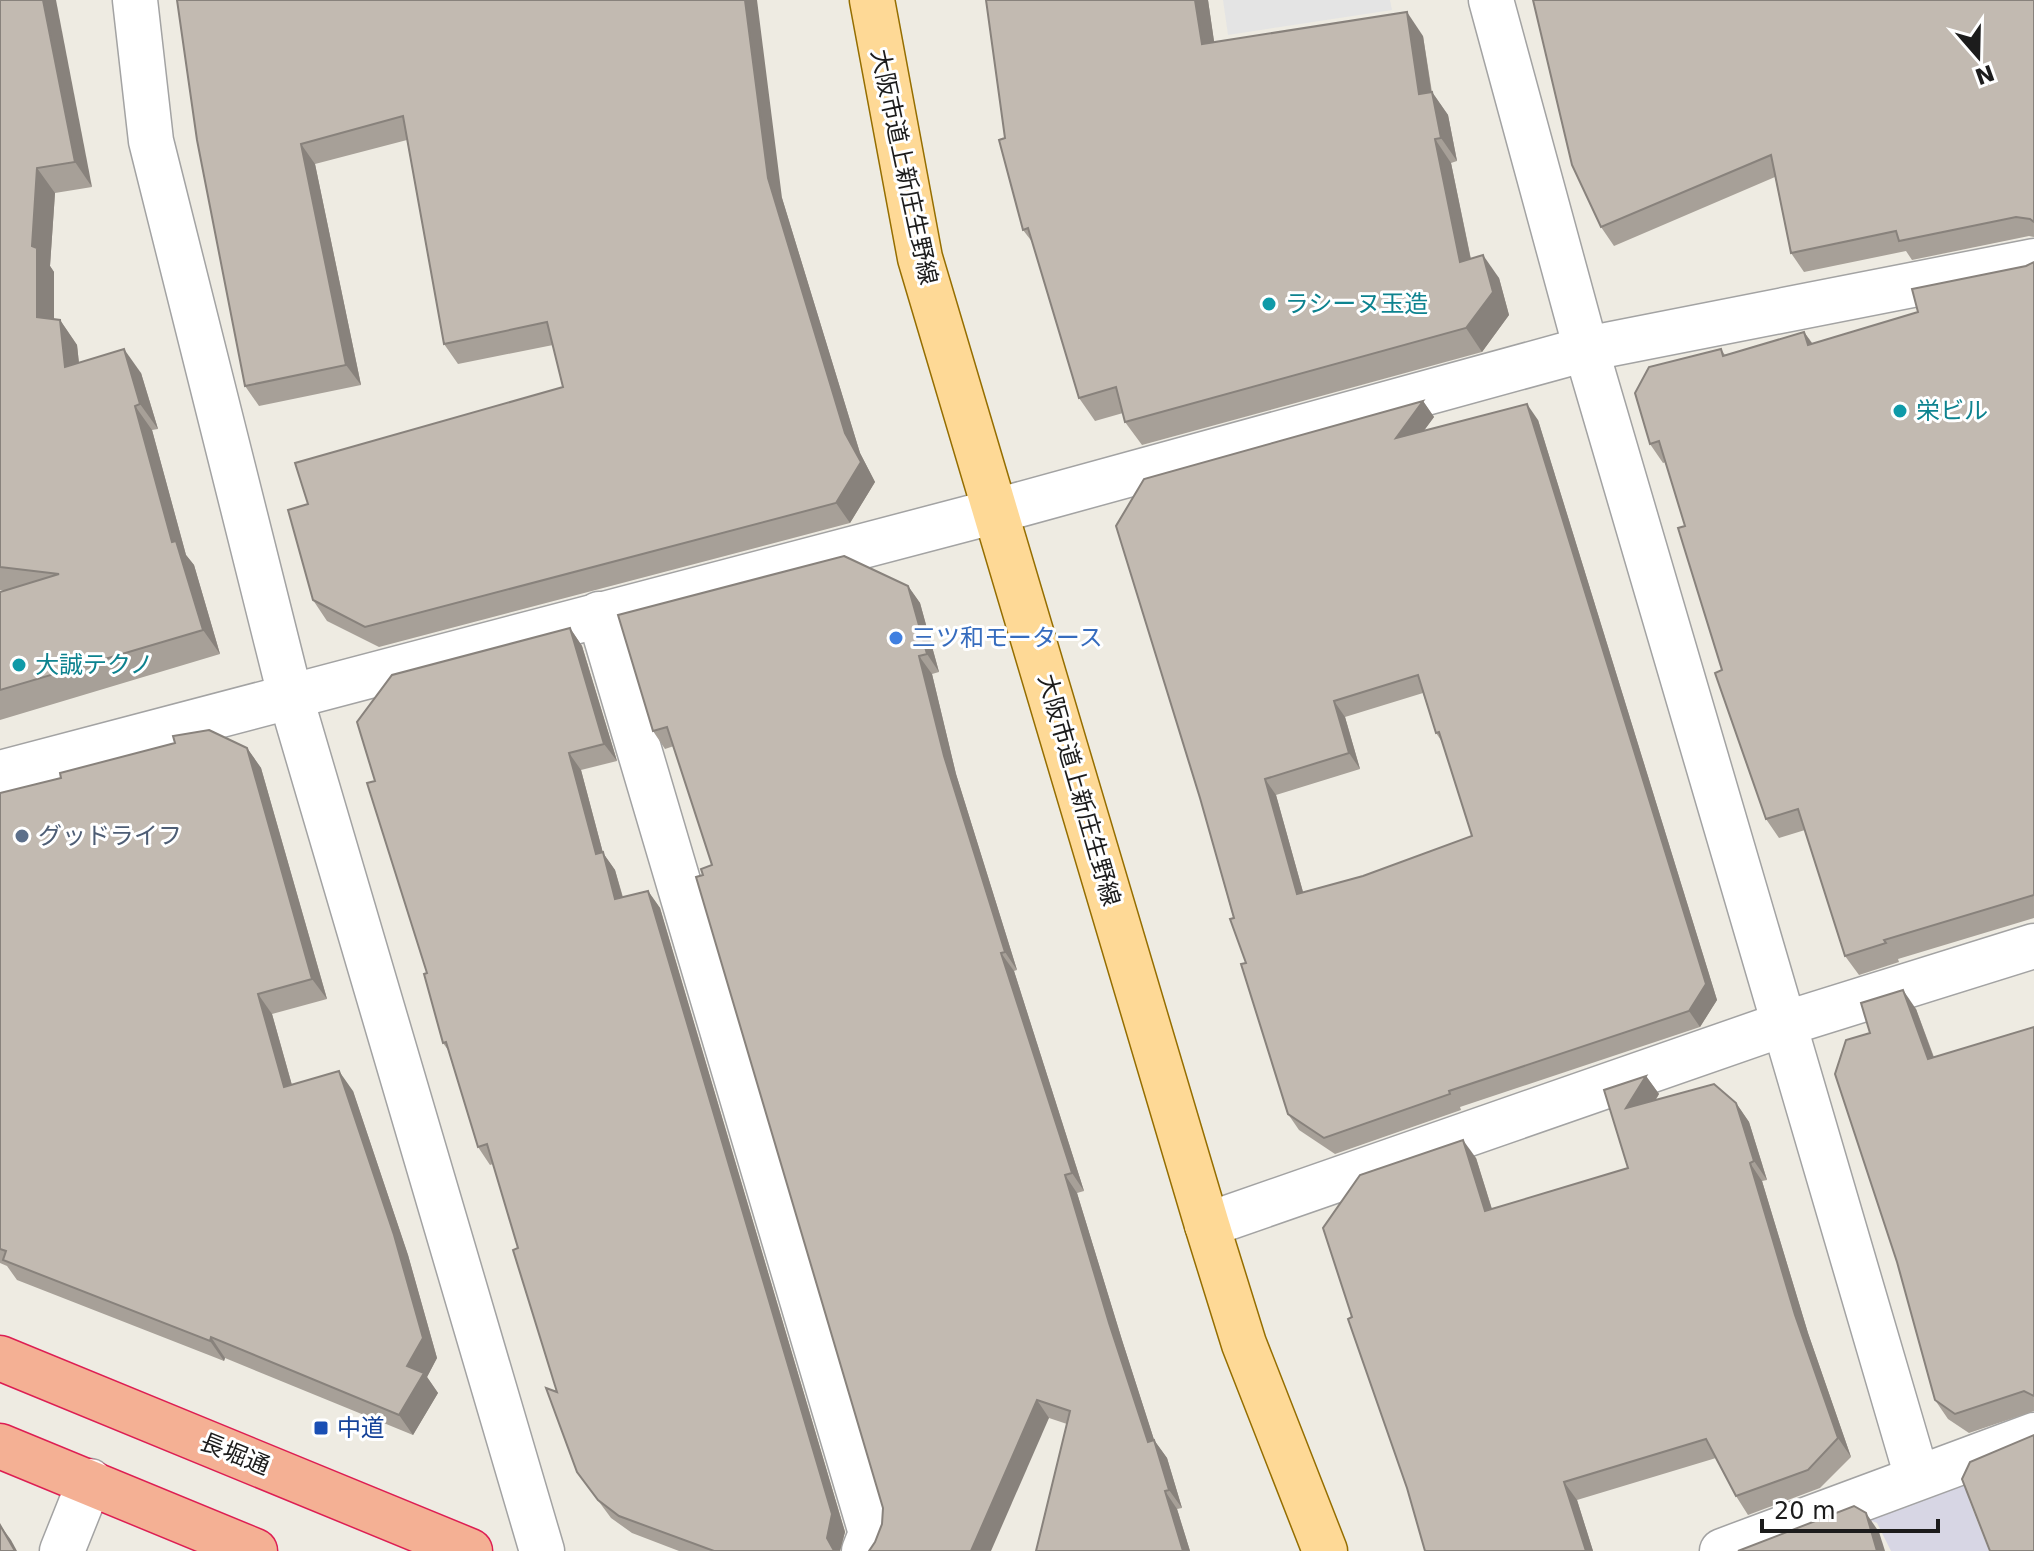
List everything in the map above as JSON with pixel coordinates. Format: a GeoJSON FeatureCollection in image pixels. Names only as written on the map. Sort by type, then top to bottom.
{"type":"FeatureCollection","features":[{"type":"Feature","properties":{"kind":"highway","name":"長堀通"},"geometry":{"type":"LineString","coordinates":[[0,1358],[470,1551]]}},
{"type":"Feature","properties":{"kind":"highway"},"geometry":{"type":"LineString","coordinates":[[0,1446],[255,1551]]}},
{"type":"Feature","properties":{"kind":"main road","name":"大阪市道上新庄生野線"},"geometry":{"type":"LineString","coordinates":[[872,0],[920,258],[1244,1344],[1296,1551]]}},
{"type":"Feature","properties":{"kind":"main road","name":"大阪市道上新庄生野線"},"geometry":{"type":"LineString","coordinates":[[1244,1344],[1325,1551]]}},
{"type":"Feature","properties":{"kind":"street"},"geometry":{"type":"LineString","coordinates":[[135,0],[151,141],[290,695],[542,1551]]}},
{"type":"Feature","properties":{"kind":"street"},"geometry":{"type":"LineString","coordinates":[[1491,0],[1586,349],[1917,1477]]}},
{"type":"Feature","properties":{"kind":"street"},"geometry":{"type":"LineString","coordinates":[[0,773],[996,511],[1586,349],[2034,261]]}},
{"type":"Feature","properties":{"kind":"street"},"geometry":{"type":"LineString","coordinates":[[599,614],[871,1533],[864,1551]]}},
{"type":"Feature","properties":{"kind":"street"},"geometry":{"type":"LineString","coordinates":[[1207,1225],[1784,1024],[2034,946]]}},
{"type":"Feature","properties":{"kind":"street"},"geometry":{"type":"LineString","coordinates":[[1722,1551],[2034,1435]]}},
{"type":"Feature","properties":{"kind":"street"},"geometry":{"type":"LineString","coordinates":[[62,1551],[90,1481]]}},
{"type":"Feature","properties":{"kind":"shaded area"},"geometry":{"type":"Polygon","coordinates":[[[1223,0],[1390,0],[1392,10],[1228,35],[1223,0]]]}},
{"type":"Feature","properties":{"kind":"shaded area"},"geometry":{"type":"Polygon","coordinates":[[[1974,1477],[1977,1485],[1969,1500],[1989,1551],[1891,1551],[1877,1523],[1867,1519],[1974,1477]]]}},
{"type":"Feature","properties":{"kind":"building"},"geometry":{"type":"Polygon","coordinates":[[[0,0],[43,0],[75,162],[37,168],[32,246],[37,248],[37,317],[60,320],[65,367],[124,349],[140,404],[135,406],[172,542],[176,541],[203,630],[0,690],[0,592],[59,574],[0,567],[0,0]]]}},
{"type":"Feature","properties":{"kind":"building"},"geometry":{"type":"Polygon","coordinates":[[[177,0],[745,0],[768,178],[845,433],[861,462],[836,503],[365,627],[313,600],[288,510],[308,504],[295,463],[563,387],[547,322],[444,344],[403,116],[301,144],[346,365],[245,386],[197,140],[177,0]]]}},
{"type":"Feature","properties":{"kind":"building"},"geometry":{"type":"Polygon","coordinates":[[[986,0],[1195,0],[1202,44],[1407,12],[1419,94],[1432,92],[1441,138],[1435,139],[1460,262],[1483,255],[1493,292],[1466,328],[1125,422],[1116,387],[1079,398],[1028,228],[1023,230],[999,140],[1005,138],[986,0]]]}},
{"type":"Feature","properties":{"kind":"building"},"geometry":{"type":"Polygon","coordinates":[[[1533,0],[2034,0],[2034,222],[2016,217],[1899,241],[1896,231],[1791,253],[1771,155],[1601,227],[1572,165],[1533,0]]]}},
{"type":"Feature","properties":{"kind":"building"},"geometry":{"type":"Polygon","coordinates":[[[2034,262],[2034,895],[1884,940],[1886,943],[1845,956],[1798,809],[1766,819],[1715,673],[1722,670],[1678,528],[1685,526],[1659,441],[1650,444],[1635,393],[1649,367],[1721,349],[1723,356],[1804,332],[1808,345],[1918,312],[1912,289],[2034,262]]]}},
{"type":"Feature","properties":{"kind":"building"},"geometry":{"type":"Polygon","coordinates":[[[1423,401],[1396,438],[1527,404],[1706,984],[1689,1011],[1449,1091],[1450,1094],[1324,1138],[1288,1114],[1241,964],[1246,963],[1230,919],[1234,918],[1200,798],[1116,526],[1144,479],[1423,401]],[[1418,675],[1334,701],[1349,753],[1265,779],[1297,894],[1363,876],[1472,836],[1439,732],[1436,733],[1418,675]]]}},
{"type":"Feature","properties":{"kind":"building"},"geometry":{"type":"Polygon","coordinates":[[[844,556],[908,586],[927,654],[919,656],[944,756],[1005,952],[1001,953],[1072,1173],[1065,1175],[1109,1323],[1148,1442],[1154,1440],[1183,1551],[1036,1551],[1070,1411],[1037,1400],[971,1551],[869,1551],[882,1524],[883,1508],[696,877],[703,875],[701,869],[712,865],[667,727],[653,731],[618,615],[844,556]]]}},
{"type":"Feature","properties":{"kind":"building"},"geometry":{"type":"Polygon","coordinates":[[[570,628],[604,744],[569,753],[596,854],[603,852],[615,899],[648,891],[832,1514],[827,1538],[835,1551],[714,1551],[619,1516],[598,1500],[577,1472],[546,1388],[557,1392],[513,1250],[518,1248],[487,1144],[478,1147],[446,1042],[443,1043],[424,974],[427,973],[367,783],[375,781],[357,722],[392,675],[570,628]]]}},
{"type":"Feature","properties":{"kind":"building"},"geometry":{"type":"Polygon","coordinates":[[[209,730],[247,748],[312,979],[258,994],[284,1087],[339,1071],[394,1235],[423,1338],[407,1366],[424,1373],[399,1415],[211,1337],[210,1341],[3,1260],[6,1251],[0,1249],[0,793],[61,778],[60,773],[175,743],[173,736],[209,730]]]}},
{"type":"Feature","properties":{"kind":"building"},"geometry":{"type":"Polygon","coordinates":[[[1903,990],[1928,1059],[2034,1027],[2034,1396],[2024,1391],[1955,1414],[1935,1400],[1897,1262],[1835,1074],[1846,1040],[1870,1033],[1861,1003],[1903,990]]]}},
{"type":"Feature","properties":{"kind":"building"},"geometry":{"type":"Polygon","coordinates":[[[1646,1076],[1626,1108],[1714,1084],[1736,1103],[1754,1161],[1750,1163],[1795,1315],[1838,1438],[1808,1470],[1736,1496],[1706,1439],[1564,1482],[1586,1551],[1425,1551],[1407,1488],[1348,1319],[1352,1317],[1323,1228],[1360,1175],[1463,1140],[1485,1211],[1628,1168],[1604,1090],[1646,1076]]]}},
{"type":"Feature","properties":{"kind":"building"},"geometry":{"type":"Polygon","coordinates":[[[2034,1435],[2034,1551],[1990,1551],[1962,1479],[1970,1462],[2034,1435]]]}},
{"type":"Feature","properties":{"kind":"building"},"geometry":{"type":"Polygon","coordinates":[[[1854,1506],[1866,1513],[1877,1551],[1738,1551],[1854,1506]]]}},
{"type":"Feature","properties":{"kind":"building"},"geometry":{"type":"Polygon","coordinates":[[[0,1525],[15,1551],[0,1551],[0,1525]]]}},
{"type":"Feature","properties":{"kind":"place","name":"ラシーヌ玉造"},"geometry":{"type":"Point","coordinates":[1269,304]}},
{"type":"Feature","properties":{"kind":"place","name":"栄ビル"},"geometry":{"type":"Point","coordinates":[1900,411]}},
{"type":"Feature","properties":{"kind":"place","name":"三ツ和モータース"},"geometry":{"type":"Point","coordinates":[896,638]}},
{"type":"Feature","properties":{"kind":"place","name":"大誠テクノ"},"geometry":{"type":"Point","coordinates":[19,665]}},
{"type":"Feature","properties":{"kind":"place","name":"グッドライフ"},"geometry":{"type":"Point","coordinates":[22,836]}},
{"type":"Feature","properties":{"kind":"place","name":"中道"},"geometry":{"type":"Point","coordinates":[321,1428]}}]}
